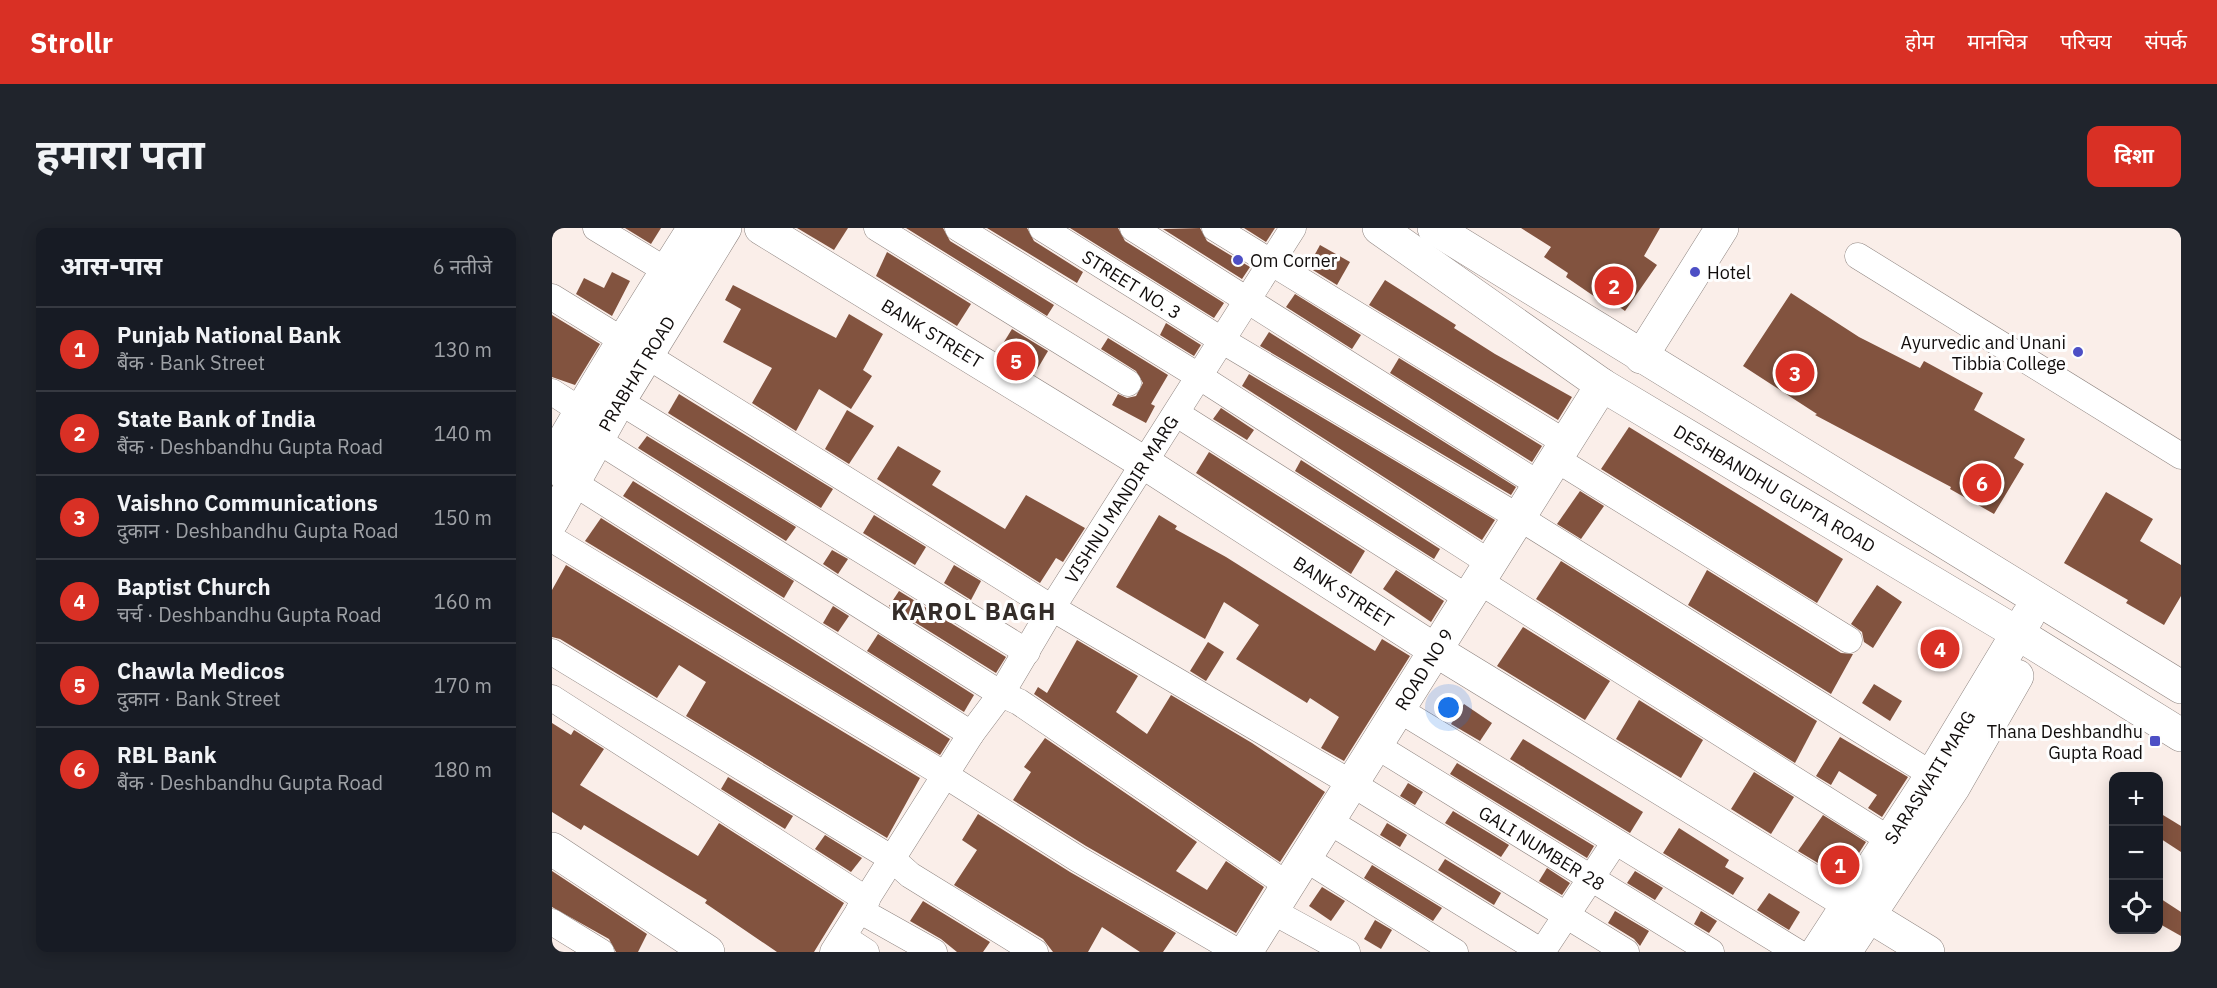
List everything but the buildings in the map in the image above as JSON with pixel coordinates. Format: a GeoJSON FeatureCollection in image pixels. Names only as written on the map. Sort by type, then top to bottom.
{"type":"FeatureCollection","features":[{"type":"Feature","properties":{"kind":"street"},"geometry":{"type":"LineString","coordinates":[[597,228],[667,271]]}},
{"type":"Feature","properties":{"kind":"street","name":"PRABHAT ROAD"},"geometry":{"type":"LineString","coordinates":[[552,521],[559,471],[590,426],[634,348],[667,271],[694,228]]}},
{"type":"Feature","properties":{"kind":"street","name":"PRABHAT ROAD"},"geometry":{"type":"LineString","coordinates":[[590,426],[619,401],[634,348],[725,228]]}},
{"type":"Feature","properties":{"kind":"street","name":"BANK STREET"},"geometry":{"type":"LineString","coordinates":[[761,228],[1146,464],[1435,650],[1928,952]]}},
{"type":"Feature","properties":{"kind":"street"},"geometry":{"type":"LineString","coordinates":[[877,228],[1128,383]]}},
{"type":"Feature","properties":{"kind":"street"},"geometry":{"type":"LineString","coordinates":[[958,228],[1200,377],[1479,581]]}},
{"type":"Feature","properties":{"kind":"street","name":"STREET NO. 3"},"geometry":{"type":"LineString","coordinates":[[1042,228],[1223,341],[1520,518],[1942,781]]}},
{"type":"Feature","properties":{"kind":"street"},"geometry":{"type":"LineString","coordinates":[[1133,228],[1248,301],[1554,462],[1849,640]]}},
{"type":"Feature","properties":{"kind":"street"},"geometry":{"type":"LineString","coordinates":[[1215,228],[1272,262],[1554,462]]}},
{"type":"Feature","properties":{"kind":"street","name":"VISHNU MANDIR MARG"},"geometry":{"type":"LineString","coordinates":[[838,945],[971,734],[1001,694],[1052,608],[1178,414],[1293,228]]}},
{"type":"Feature","properties":{"kind":"street","name":"DESHBANDHU GUPTA ROAD"},"geometry":{"type":"LineString","coordinates":[[1379,228],[1602,385],[2026,639],[2181,735]]}},
{"type":"Feature","properties":{"kind":"street"},"geometry":{"type":"LineString","coordinates":[[1434,228],[2181,687]]}},
{"type":"Feature","properties":{"kind":"street"},"geometry":{"type":"LineString","coordinates":[[1641,357],[1722,228]]}},
{"type":"Feature","properties":{"kind":"street"},"geometry":{"type":"LineString","coordinates":[[1858,256],[2181,456]]}},
{"type":"Feature","properties":{"kind":"street"},"geometry":{"type":"LineString","coordinates":[[552,297],[1052,608],[1351,783],[1626,952]]}},
{"type":"Feature","properties":{"kind":"street","name":"ROAD NO 9"},"geometry":{"type":"LineString","coordinates":[[1250,950],[1327,820],[1602,385]]}},
{"type":"Feature","properties":{"kind":"street"},"geometry":{"type":"LineString","coordinates":[[552,392],[590,426],[1001,694],[1019,702],[1289,885],[1455,952]]}},
{"type":"Feature","properties":{"kind":"street"},"geometry":{"type":"LineString","coordinates":[[619,401],[1027,652]]}},
{"type":"Feature","properties":{"kind":"street"},"geometry":{"type":"LineString","coordinates":[[1178,414],[1479,581],[1890,840]]}},
{"type":"Feature","properties":{"kind":"street"},"geometry":{"type":"LineString","coordinates":[[559,471],[971,734]]}},
{"type":"Feature","properties":{"kind":"street"},"geometry":{"type":"LineString","coordinates":[[552,539],[945,775],[1078,859],[1250,950]]}},
{"type":"Feature","properties":{"kind":"street","name":"SARASWATI MARG"},"geometry":{"type":"LineString","coordinates":[[1817,952],[1859,909],[1942,781],[2047,604]]}},
{"type":"Feature","properties":{"kind":"street"},"geometry":{"type":"LineString","coordinates":[[552,652],[891,858],[910,875],[1035,952]]}},
{"type":"Feature","properties":{"kind":"street"},"geometry":{"type":"LineString","coordinates":[[552,698],[934,952]]}},
{"type":"Feature","properties":{"kind":"street"},"geometry":{"type":"LineString","coordinates":[[1398,709],[1797,952]]}},
{"type":"Feature","properties":{"kind":"street","name":"GALI NUMBER 28"},"geometry":{"type":"LineString","coordinates":[[1375,745],[1589,879],[1711,952]]}},
{"type":"Feature","properties":{"kind":"street","name":"SARASWATI MARG"},"geometry":{"type":"LineString","coordinates":[[1845,952],[1859,909],[1890,840],[1942,781]]}},
{"type":"Feature","properties":{"kind":"street"},"geometry":{"type":"LineString","coordinates":[[1327,820],[1542,952],[1615,842]]}},
{"type":"Feature","properties":{"kind":"street"},"geometry":{"type":"LineString","coordinates":[[552,849],[708,952]]}},
{"type":"Feature","properties":{"kind":"street"},"geometry":{"type":"LineString","coordinates":[[1289,885],[1347,952]]}},
{"type":"Feature","properties":{"kind":"street"},"geometry":{"type":"LineString","coordinates":[[552,922],[601,952]]}},
{"type":"Feature","properties":{"kind":"street"},"geometry":{"type":"LineString","coordinates":[[838,945],[866,952]]}},
{"type":"Feature","properties":{"kind":"place","name":"Om Corner"},"geometry":{"type":"Point","coordinates":[1238,260]}},
{"type":"Feature","properties":{"kind":"place","name":"Hotel"},"geometry":{"type":"Point","coordinates":[1695,272]}},
{"type":"Feature","properties":{"kind":"place","name":"State Bank of India"},"geometry":{"type":"Point","coordinates":[1614,286]}},
{"type":"Feature","properties":{"kind":"place","name":"Ayurvedic and Unani Tibbia College"},"geometry":{"type":"Point","coordinates":[2078,352]}},
{"type":"Feature","properties":{"kind":"place","name":"Chawla Medicos"},"geometry":{"type":"Point","coordinates":[1016,361]}},
{"type":"Feature","properties":{"kind":"place","name":"Vaishno Communications"},"geometry":{"type":"Point","coordinates":[1795,373]}},
{"type":"Feature","properties":{"kind":"place","name":"RBL Bank"},"geometry":{"type":"Point","coordinates":[1982,483]}},
{"type":"Feature","properties":{"kind":"place","name":"Baptist Church"},"geometry":{"type":"Point","coordinates":[1940,649]}},
{"type":"Feature","properties":{"kind":"place","name":"Thana Deshbandhu Gupta Road"},"geometry":{"type":"Point","coordinates":[2155,741]}},
{"type":"Feature","properties":{"kind":"place","name":"Punjab National Bank"},"geometry":{"type":"Point","coordinates":[1840,865]}},
{"type":"Feature","properties":{"kind":"district","name":"KAROL BAGH"},"geometry":{"type":"Point","coordinates":[974,611]}}]}
